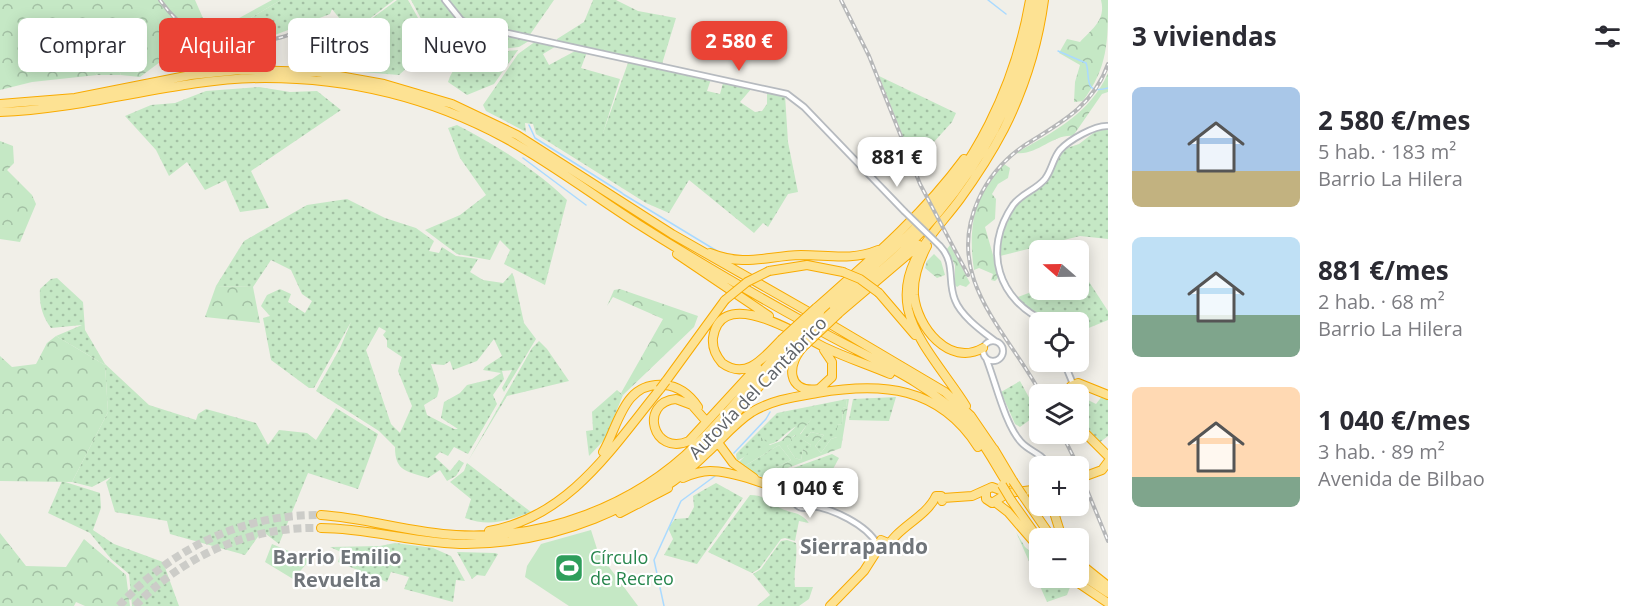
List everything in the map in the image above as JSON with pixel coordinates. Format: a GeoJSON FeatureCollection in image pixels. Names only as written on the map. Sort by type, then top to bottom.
{"type":"FeatureCollection","features":[{"type":"Feature","properties":{"kind":"highway","name":"Autovía del Cantábrico"},"geometry":{"type":"LineString","coordinates":[[593,519],[688,453],[784,341],[904,239],[953,184],[973,154],[998,108],[1021,42],[1030,0]]}},
{"type":"Feature","properties":{"kind":"highway","name":"Autovía del Cantábrico"},"geometry":{"type":"LineString","coordinates":[[321,515],[453,535],[498,535],[593,519],[643,495],[688,462],[836,312],[907,246],[944,207],[971,171],[998,125],[1015,86],[1030,37],[1038,0]]}},
{"type":"Feature","properties":{"kind":"highway"},"geometry":{"type":"LineString","coordinates":[[984,346],[970,354],[958,355],[946,349],[933,335],[916,306],[916,273],[927,248],[967,198],[1000,143],[1022,94],[1038,34],[1044,0]]}},
{"type":"Feature","properties":{"kind":"highway"},"geometry":{"type":"LineString","coordinates":[[836,312],[897,266],[939,224],[966,191],[1004,128],[1026,77],[1038,34]]}},
{"type":"Feature","properties":{"kind":"highway"},"geometry":{"type":"LineString","coordinates":[[701,413],[684,401],[668,400],[657,410],[655,429],[659,437],[671,443],[682,444],[692,440],[801,322],[818,310],[891,241],[939,191],[966,156],[998,102],[1021,42]]}},
{"type":"Feature","properties":{"kind":"highway"},"geometry":{"type":"LineString","coordinates":[[0,104],[75,98],[226,71],[303,70],[346,76],[414,92],[487,119],[531,143],[619,202],[706,255],[935,385],[964,409],[995,451]]}},
{"type":"Feature","properties":{"kind":"highway"},"geometry":{"type":"LineString","coordinates":[[0,112],[67,107],[227,80],[295,79],[333,82],[404,97],[462,118],[506,139],[700,262],[904,377],[945,403],[971,427],[1003,490],[1008,512],[1029,536]]}},
{"type":"Feature","properties":{"kind":"highway"},"geometry":{"type":"LineString","coordinates":[[571,181],[805,343],[827,352],[833,365],[832,377],[819,389],[802,388],[793,376],[792,362],[805,343]]}},
{"type":"Feature","properties":{"kind":"highway"},"geometry":{"type":"LineString","coordinates":[[619,202],[702,249],[737,261],[800,255],[855,257],[876,252],[891,241]]}},
{"type":"Feature","properties":{"kind":"highway"},"geometry":{"type":"LineString","coordinates":[[939,224],[912,266],[907,297],[914,326],[1005,467],[1003,490]]}},
{"type":"Feature","properties":{"kind":"highway"},"geometry":{"type":"LineString","coordinates":[[409,529],[454,533],[492,531],[530,519],[558,504],[591,471],[660,389],[725,300],[747,282],[769,271],[807,265],[843,272],[860,279],[879,293],[947,376]]}},
{"type":"Feature","properties":{"kind":"highway"},"geometry":{"type":"LineString","coordinates":[[784,327],[760,316],[737,314],[721,323],[715,332],[713,343],[722,363],[741,370],[757,364],[784,341]]}},
{"type":"Feature","properties":{"kind":"highway"},"geometry":{"type":"LineString","coordinates":[[805,343],[901,379],[945,403]]}},
{"type":"Feature","properties":{"kind":"highway"},"geometry":{"type":"LineString","coordinates":[[1070,383],[1084,385],[1108,395]]}},
{"type":"Feature","properties":{"kind":"highway"},"geometry":{"type":"LineString","coordinates":[[591,471],[606,447],[624,406],[632,396],[645,387],[668,385],[682,390],[695,402],[706,421]]}},
{"type":"Feature","properties":{"kind":"highway"},"geometry":{"type":"LineString","coordinates":[[638,504],[682,475],[737,423],[758,409],[792,398],[859,388],[899,390],[940,407],[967,431],[1003,490],[1014,496],[1037,528]]}},
{"type":"Feature","properties":{"kind":"highway"},"geometry":{"type":"LineString","coordinates":[[1089,439],[1108,456]]}},
{"type":"Feature","properties":{"kind":"highway"},"geometry":{"type":"LineString","coordinates":[[719,444],[741,470],[795,496]]}},
{"type":"Feature","properties":{"kind":"highway"},"geometry":{"type":"LineString","coordinates":[[1089,475],[1102,470],[1108,462]]}},
{"type":"Feature","properties":{"kind":"highway"},"geometry":{"type":"LineString","coordinates":[[321,528],[427,542],[467,544],[525,541],[638,504],[689,476],[712,471],[734,475],[795,496]]}},
{"type":"Feature","properties":{"kind":"highway"},"geometry":{"type":"LineString","coordinates":[[986,495],[992,487],[1014,496],[1043,528]]}},
{"type":"Feature","properties":{"kind":"highway"},"geometry":{"type":"LineString","coordinates":[[830,606],[881,545],[939,501],[986,495],[1003,490]]}},
{"type":"Feature","properties":{"kind":"highway"},"geometry":{"type":"LineString","coordinates":[[1014,496],[1029,492]]}},
{"type":"Feature","properties":{"kind":"highway"},"geometry":{"type":"LineString","coordinates":[[1014,496],[1032,528]]}},
{"type":"Feature","properties":{"kind":"highway"},"geometry":{"type":"LineString","coordinates":[[1089,572],[1108,586]]}},
{"type":"Feature","properties":{"kind":"highway"},"geometry":{"type":"LineString","coordinates":[[1089,583],[1107,599]]}},
{"type":"Feature","properties":{"kind":"highway"},"geometry":{"type":"LineString","coordinates":[[1089,588],[1107,599]]}},
{"type":"Feature","properties":{"kind":"street"},"geometry":{"type":"LineString","coordinates":[[445,0],[461,20],[471,25],[786,94],[804,107],[940,246],[950,263],[955,302],[985,333],[1001,345],[1003,351],[1000,358],[994,361],[986,358]]}},
{"type":"Feature","properties":{"kind":"street"},"geometry":{"type":"LineString","coordinates":[[1029,312],[1003,285],[998,264],[999,236],[1014,203],[1044,180],[1061,149],[1097,127],[1108,126]]}},
{"type":"Feature","properties":{"kind":"street"},"geometry":{"type":"LineString","coordinates":[[985,333],[986,358],[1020,441],[1041,456]]}},
{"type":"Feature","properties":{"kind":"street"},"geometry":{"type":"LineString","coordinates":[[984,346],[995,341]]}},
{"type":"Feature","properties":{"kind":"street"},"geometry":{"type":"LineString","coordinates":[[991,373],[994,361]]}},
{"type":"Feature","properties":{"kind":"street"},"geometry":{"type":"LineString","coordinates":[[820,507],[808,489],[795,496],[800,508],[820,507],[865,529],[881,545]]}},
{"type":"Feature","properties":{"kind":"street"},"geometry":{"type":"LineString","coordinates":[[811,506],[814,499]]}},
{"type":"Feature","properties":{"kind":"green space"},"geometry":{"type":"Polygon","coordinates":[[[0,0],[195,0],[203,18],[159,18],[159,63],[147,72],[147,18],[18,18],[18,72],[95,72],[97,75],[32,82],[0,90],[0,0]]]}},
{"type":"Feature","properties":{"kind":"green space"},"geometry":{"type":"Polygon","coordinates":[[[272,0],[281,0],[251,18],[239,18],[272,0]]]}},
{"type":"Feature","properties":{"kind":"green space"},"geometry":{"type":"Polygon","coordinates":[[[281,0],[394,0],[371,18],[339,18],[332,9],[330,14],[320,18],[288,18],[288,30],[276,35],[276,18],[251,18],[281,0]]]}},
{"type":"Feature","properties":{"kind":"green space"},"geometry":{"type":"Polygon","coordinates":[[[397,0],[408,0],[418,18],[402,18],[402,72],[399,75],[362,72],[390,72],[390,18],[372,18],[397,0]]]}},
{"type":"Feature","properties":{"kind":"green space"},"geometry":{"type":"Polygon","coordinates":[[[411,0],[443,0],[458,18],[421,18],[411,0]]]}},
{"type":"Feature","properties":{"kind":"green space"},"geometry":{"type":"Polygon","coordinates":[[[447,0],[554,0],[529,36],[508,31],[508,18],[462,18],[447,0]]]}},
{"type":"Feature","properties":{"kind":"green space"},"geometry":{"type":"Polygon","coordinates":[[[593,0],[616,0],[638,11],[676,18],[662,64],[557,42],[557,39],[584,22],[593,0]]]}},
{"type":"Feature","properties":{"kind":"green space"},"geometry":{"type":"Polygon","coordinates":[[[1101,0],[1108,0],[1105,54],[1091,89],[1083,101],[1074,102],[1075,82],[1080,65],[1059,53],[1067,39],[1080,42],[1094,28],[1102,13],[1101,0]]]}},
{"type":"Feature","properties":{"kind":"green space"},"geometry":{"type":"Polygon","coordinates":[[[508,33],[532,39],[519,47],[508,48],[508,33]]]}},
{"type":"Feature","properties":{"kind":"green space"},"geometry":{"type":"Polygon","coordinates":[[[536,41],[558,45],[543,54],[549,65],[577,50],[587,52],[581,68],[620,79],[603,133],[629,60],[711,79],[707,91],[720,94],[723,83],[752,88],[740,102],[755,112],[762,111],[767,104],[767,91],[785,95],[788,142],[798,192],[788,194],[768,227],[763,223],[754,233],[689,180],[669,213],[646,203],[536,134],[533,124],[525,123],[526,132],[486,111],[483,105],[506,72],[508,72],[518,54],[536,41]]]}},
{"type":"Feature","properties":{"kind":"green space"},"geometry":{"type":"Polygon","coordinates":[[[518,50],[508,64],[508,51],[518,50]]]}},
{"type":"Feature","properties":{"kind":"green space"},"geometry":{"type":"Polygon","coordinates":[[[95,72],[120,72],[121,75],[97,75],[95,72]]]}},
{"type":"Feature","properties":{"kind":"green space"},"geometry":{"type":"Polygon","coordinates":[[[120,72],[147,72],[140,77],[121,75],[120,72]]]}},
{"type":"Feature","properties":{"kind":"green space"},"geometry":{"type":"Polygon","coordinates":[[[453,72],[502,72],[494,84],[467,95],[448,82],[453,72]]]}},
{"type":"Feature","properties":{"kind":"green space"},"geometry":{"type":"Polygon","coordinates":[[[1108,73],[1108,92],[1102,94],[1073,136],[1059,138],[1031,151],[1016,153],[1057,129],[1081,111],[1108,73]]]}},
{"type":"Feature","properties":{"kind":"green space"},"geometry":{"type":"Polygon","coordinates":[[[879,76],[956,113],[952,122],[914,164],[879,76]]]}},
{"type":"Feature","properties":{"kind":"green space"},"geometry":{"type":"Polygon","coordinates":[[[259,87],[290,92],[317,91],[341,110],[251,171],[269,208],[240,212],[226,180],[205,190],[187,162],[169,176],[156,150],[125,116],[151,105],[175,103],[206,91],[259,87]]]}},
{"type":"Feature","properties":{"kind":"green space"},"geometry":{"type":"Polygon","coordinates":[[[457,125],[515,158],[567,200],[545,285],[504,264],[510,250],[500,240],[490,260],[457,254],[425,230],[460,215],[486,195],[460,158],[448,128],[457,125]]]}},
{"type":"Feature","properties":{"kind":"green space"},"geometry":{"type":"Polygon","coordinates":[[[1100,128],[1108,129],[1108,239],[1080,236],[1064,240],[1029,240],[1029,249],[1000,256],[1002,236],[1019,200],[1045,183],[1064,149],[1079,144],[1100,128]]]}},
{"type":"Feature","properties":{"kind":"green space"},"geometry":{"type":"Polygon","coordinates":[[[0,141],[13,146],[14,163],[7,170],[32,195],[36,204],[20,242],[0,239],[0,141]]]}},
{"type":"Feature","properties":{"kind":"green space"},"geometry":{"type":"Polygon","coordinates":[[[1004,164],[1010,168],[1008,178],[998,184],[992,194],[996,199],[995,219],[985,227],[995,262],[997,260],[999,277],[995,281],[991,280],[993,274],[979,268],[974,270],[973,227],[975,212],[985,186],[1004,164]]]}},
{"type":"Feature","properties":{"kind":"green space"},"geometry":{"type":"Polygon","coordinates":[[[347,199],[385,218],[416,228],[434,241],[429,251],[439,253],[442,247],[456,256],[478,259],[470,272],[483,280],[503,283],[512,273],[524,323],[536,339],[504,392],[502,388],[512,370],[502,371],[504,379],[493,395],[497,404],[468,454],[454,447],[448,456],[440,452],[435,457],[450,471],[459,460],[464,463],[456,476],[447,481],[440,470],[428,478],[408,472],[397,461],[395,447],[379,431],[316,391],[340,348],[351,322],[314,388],[309,388],[271,360],[263,318],[270,316],[261,306],[267,295],[280,289],[291,294],[288,302],[305,313],[312,301],[302,294],[291,270],[271,260],[253,287],[216,286],[244,241],[307,205],[347,199]],[[379,327],[366,350],[391,424],[400,433],[412,406],[398,371],[402,357],[387,347],[387,340],[383,335],[386,331],[379,327]],[[494,339],[477,361],[453,370],[450,361],[444,365],[431,364],[439,389],[437,397],[424,405],[427,415],[458,429],[441,418],[444,402],[460,393],[467,385],[492,379],[501,373],[483,370],[502,356],[494,339]]]}},
{"type":"Feature","properties":{"kind":"green space"},"geometry":{"type":"Polygon","coordinates":[[[950,245],[970,283],[966,287],[955,285],[955,265],[947,249],[950,245]]]}},
{"type":"Feature","properties":{"kind":"green space"},"geometry":{"type":"Polygon","coordinates":[[[934,254],[941,261],[945,275],[937,278],[925,268],[927,261],[934,254]]]}},
{"type":"Feature","properties":{"kind":"green space"},"geometry":{"type":"Polygon","coordinates":[[[57,278],[83,302],[85,330],[105,364],[149,405],[196,420],[198,414],[206,409],[256,423],[268,445],[279,430],[307,433],[316,440],[336,408],[378,434],[358,489],[308,473],[279,544],[262,531],[245,555],[170,534],[167,521],[115,512],[106,482],[111,477],[92,487],[72,482],[108,412],[105,365],[56,336],[82,325],[51,328],[45,319],[40,289],[51,279],[57,278]]]}},
{"type":"Feature","properties":{"kind":"green space"},"geometry":{"type":"Polygon","coordinates":[[[1089,282],[1108,311],[1108,320],[1089,328],[1089,312],[1033,312],[1018,297],[1029,293],[1029,300],[1089,300],[1089,282]]]}},
{"type":"Feature","properties":{"kind":"green space"},"geometry":{"type":"Polygon","coordinates":[[[216,286],[253,287],[260,323],[205,317],[216,286]]]}},
{"type":"Feature","properties":{"kind":"green space"},"geometry":{"type":"Polygon","coordinates":[[[620,289],[698,316],[694,327],[623,395],[621,393],[663,319],[613,297],[607,306],[614,290],[620,289]]]}},
{"type":"Feature","properties":{"kind":"green space"},"geometry":{"type":"Polygon","coordinates":[[[56,336],[105,365],[108,412],[72,482],[0,481],[0,356],[12,367],[36,364],[47,343],[56,336]]]}},
{"type":"Feature","properties":{"kind":"green space"},"geometry":{"type":"Polygon","coordinates":[[[539,341],[569,381],[507,396],[468,461],[532,348],[539,341]]]}},
{"type":"Feature","properties":{"kind":"green space"},"geometry":{"type":"Polygon","coordinates":[[[1020,381],[1029,398],[1029,420],[1020,427],[1015,424],[1001,392],[1020,381]]]}},
{"type":"Feature","properties":{"kind":"green space"},"geometry":{"type":"Polygon","coordinates":[[[617,390],[623,395],[605,439],[589,456],[586,431],[593,430],[592,412],[617,390]]]}},
{"type":"Feature","properties":{"kind":"green space"},"geometry":{"type":"Polygon","coordinates":[[[1103,395],[1108,397],[1108,436],[1099,443],[1089,434],[1089,400],[1096,404],[1103,395]]]}},
{"type":"Feature","properties":{"kind":"green space"},"geometry":{"type":"Polygon","coordinates":[[[896,397],[889,421],[849,420],[853,399],[896,397]]]}},
{"type":"Feature","properties":{"kind":"green space"},"geometry":{"type":"Polygon","coordinates":[[[847,399],[846,407],[843,408],[842,424],[837,425],[837,437],[831,439],[821,453],[815,446],[824,435],[811,432],[807,437],[800,435],[811,419],[777,441],[762,444],[761,448],[737,461],[736,454],[777,413],[847,399]]]}},
{"type":"Feature","properties":{"kind":"green space"},"geometry":{"type":"Polygon","coordinates":[[[847,399],[849,399],[841,448],[785,469],[769,478],[766,477],[775,468],[791,460],[779,445],[743,467],[739,462],[749,452],[761,448],[761,437],[770,445],[781,441],[809,414],[812,418],[800,434],[807,437],[811,432],[824,435],[815,446],[821,453],[831,439],[837,437],[837,425],[842,424],[843,408],[846,407],[847,399]],[[795,435],[791,438],[793,443],[787,446],[795,458],[801,460],[803,449],[808,452],[811,445],[795,435]]]}},
{"type":"Feature","properties":{"kind":"green space"},"geometry":{"type":"Polygon","coordinates":[[[796,435],[811,445],[809,453],[803,449],[801,460],[795,458],[787,446],[792,443],[791,438],[796,435]]]}},
{"type":"Feature","properties":{"kind":"green space"},"geometry":{"type":"Polygon","coordinates":[[[779,445],[791,460],[775,468],[764,478],[743,467],[779,445]]]}},
{"type":"Feature","properties":{"kind":"green space"},"geometry":{"type":"Polygon","coordinates":[[[832,454],[839,458],[827,480],[789,485],[771,481],[785,471],[832,454]]]}},
{"type":"Feature","properties":{"kind":"green space"},"geometry":{"type":"Polygon","coordinates":[[[467,463],[531,512],[498,522],[482,522],[465,518],[471,499],[450,482],[464,471],[467,463]]]}},
{"type":"Feature","properties":{"kind":"green space"},"geometry":{"type":"Polygon","coordinates":[[[62,481],[100,493],[101,508],[93,530],[114,544],[163,562],[179,606],[132,606],[129,574],[111,559],[90,533],[48,513],[62,481]]]}},
{"type":"Feature","properties":{"kind":"green space"},"geometry":{"type":"Polygon","coordinates":[[[716,483],[743,498],[697,564],[664,555],[673,539],[668,528],[675,519],[688,518],[694,507],[693,496],[716,483]]]}},
{"type":"Feature","properties":{"kind":"green space"},"geometry":{"type":"Polygon","coordinates":[[[750,495],[763,498],[799,515],[809,523],[799,521],[795,541],[781,539],[759,569],[752,573],[708,552],[750,495]]]}},
{"type":"Feature","properties":{"kind":"green space","name":"Círculo de Recreo"},"geometry":{"type":"Polygon","coordinates":[[[591,530],[598,552],[638,606],[569,606],[525,577],[527,566],[541,544],[591,530]]]}},
{"type":"Feature","properties":{"kind":"green space"},"geometry":{"type":"Polygon","coordinates":[[[1016,532],[1029,550],[1029,561],[1016,532]]]}},
{"type":"Feature","properties":{"kind":"green space"},"geometry":{"type":"Polygon","coordinates":[[[0,533],[26,566],[66,567],[84,539],[126,575],[130,606],[85,606],[76,602],[74,606],[0,606],[0,533]]]}},
{"type":"Feature","properties":{"kind":"green space"},"geometry":{"type":"Polygon","coordinates":[[[781,541],[796,543],[795,587],[813,587],[809,599],[799,606],[757,606],[770,595],[753,574],[761,569],[781,541]]]}},
{"type":"Feature","properties":{"kind":"green space"},"geometry":{"type":"Polygon","coordinates":[[[395,543],[433,548],[451,556],[465,581],[456,580],[453,602],[404,589],[409,577],[391,572],[387,582],[338,562],[341,552],[330,547],[380,546],[395,543]]]}},
{"type":"Feature","properties":{"kind":"green space"},"geometry":{"type":"Polygon","coordinates":[[[272,544],[310,560],[293,579],[265,562],[272,544]]]}},
{"type":"Feature","properties":{"kind":"green space"},"geometry":{"type":"Polygon","coordinates":[[[457,552],[498,554],[485,576],[477,575],[472,579],[457,552]]]}},
{"type":"Feature","properties":{"kind":"green space"},"geometry":{"type":"Polygon","coordinates":[[[1041,588],[1070,588],[1067,595],[1047,602],[1041,588]]]}},
{"type":"Feature","properties":{"kind":"waterway"},"geometry":{"type":"LineString","coordinates":[[988,0],[1006,14]]}},
{"type":"Feature","properties":{"kind":"waterway"},"geometry":{"type":"LineString","coordinates":[[1058,51],[1086,63],[1091,87],[1100,90],[1108,88]]}},
{"type":"Feature","properties":{"kind":"waterway"},"geometry":{"type":"LineString","coordinates":[[529,125],[535,138],[622,193]]}},
{"type":"Feature","properties":{"kind":"waterway"},"geometry":{"type":"LineString","coordinates":[[523,158],[586,205]]}},
{"type":"Feature","properties":{"kind":"waterway"},"geometry":{"type":"LineString","coordinates":[[623,194],[717,251]]}},
{"type":"Feature","properties":{"kind":"waterway"},"geometry":{"type":"LineString","coordinates":[[734,453],[770,412]]}},
{"type":"Feature","properties":{"kind":"waterway"},"geometry":{"type":"LineString","coordinates":[[664,606],[654,560],[681,501],[715,476]]}},
{"type":"Feature","properties":{"kind":"tunnel"},"geometry":{"type":"LineString","coordinates":[[119,606],[161,568],[210,539],[236,528],[263,521],[292,516],[321,515]]}},
{"type":"Feature","properties":{"kind":"tunnel"},"geometry":{"type":"LineString","coordinates":[[135,606],[175,572],[220,547],[269,532],[321,528]]}},
{"type":"Feature","properties":{"kind":"railway"},"geometry":{"type":"LineString","coordinates":[[160,0],[178,21],[197,35],[218,42],[238,44],[260,42],[288,35]]}},
{"type":"Feature","properties":{"kind":"railway"},"geometry":{"type":"LineString","coordinates":[[841,0],[869,56],[920,184],[968,275]]}},
{"type":"Feature","properties":{"kind":"railway"},"geometry":{"type":"LineString","coordinates":[[1035,384],[996,324],[974,280],[969,259],[968,238],[972,218],[978,200],[988,182],[1001,166],[1016,152],[1078,109],[1095,89],[1108,64]]}},
{"type":"Feature","properties":{"kind":"railway"},"geometry":{"type":"LineString","coordinates":[[1067,444],[1073,456]]}},
{"type":"Feature","properties":{"kind":"railway"},"geometry":{"type":"LineString","coordinates":[[1089,495],[1108,541]]}},
{"type":"Feature","properties":{"kind":"place","name":"Círculo de Recreo"},"geometry":{"type":"Point","coordinates":[569,568]}},
{"type":"Feature","properties":{"kind":"district","name":"Sierrapando"},"geometry":{"type":"Point","coordinates":[864,547]}},
{"type":"Feature","properties":{"kind":"district","name":"Barrio Emilio Revuelta"},"geometry":{"type":"Point","coordinates":[337,568]}}]}
